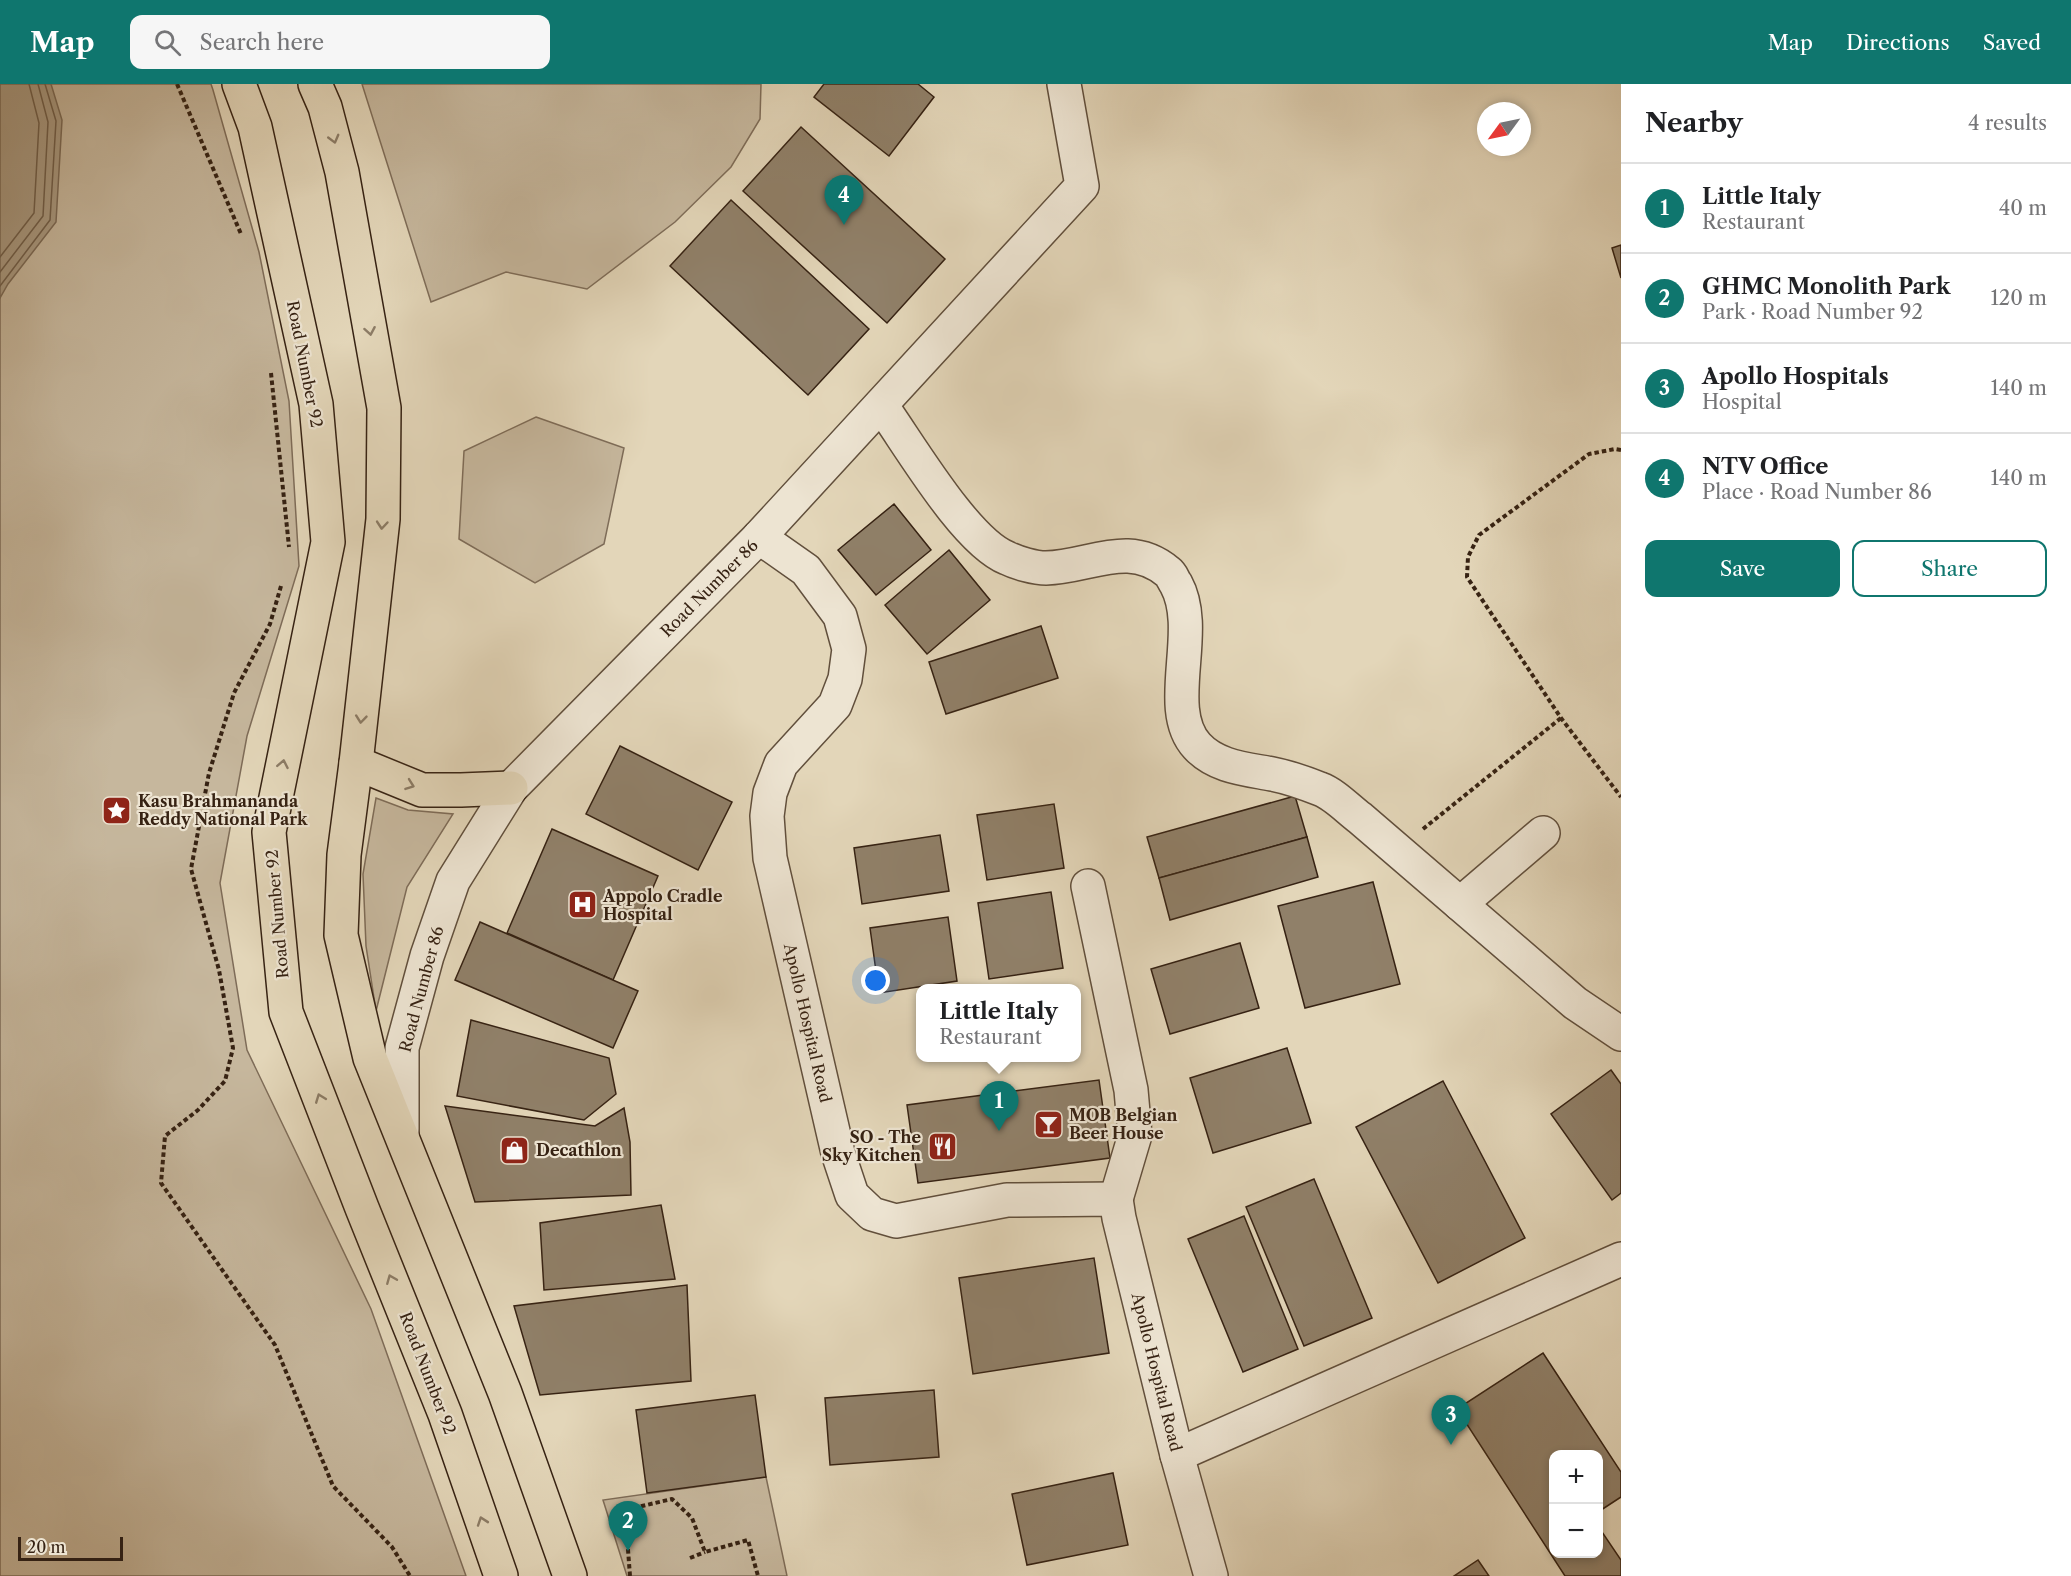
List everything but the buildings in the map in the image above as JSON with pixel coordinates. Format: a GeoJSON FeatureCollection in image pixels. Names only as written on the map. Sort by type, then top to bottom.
{"type":"FeatureCollection","features":[{"type":"Feature","properties":{"kind":"main road","name":"Road Number 92"},"geometry":{"type":"LineString","coordinates":[[239,84],[255,127],[316,404],[328,542],[269,832],[286,1012],[445,1414],[501,1576]]}},
{"type":"Feature","properties":{"kind":"main road"},"geometry":{"type":"LineString","coordinates":[[315,84],[325,107],[342,172],[384,408],[383,519],[344,855],[341,934],[370,1058],[505,1393],[570,1576]]}},
{"type":"Feature","properties":{"kind":"main road"},"geometry":{"type":"LineString","coordinates":[[356,763],[422,790],[511,788]]}},
{"type":"Feature","properties":{"kind":"street","name":"Road Number 86"},"geometry":{"type":"LineString","coordinates":[[402,1135],[402,1048],[427,956],[453,881],[511,788],[759,537],[1082,186],[1064,84]]}},
{"type":"Feature","properties":{"kind":"street"},"geometry":{"type":"LineString","coordinates":[[881,405],[957,514],[991,549],[1007,558],[1045,568],[1125,555],[1148,558],[1170,574],[1182,595],[1186,636],[1182,709],[1184,725],[1196,745],[1210,758],[1220,762],[1241,769],[1274,774],[1323,790],[1397,850],[1575,1003],[1621,1034]]}},
{"type":"Feature","properties":{"kind":"street","name":"Apollo Hospital Road"},"geometry":{"type":"LineString","coordinates":[[759,537],[806,570],[840,616],[849,649],[845,679],[836,705],[781,764],[770,793],[767,816],[773,870],[838,1153],[852,1195],[872,1214],[896,1221],[1007,1200],[1116,1199],[1177,1455],[1210,1576]]}},
{"type":"Feature","properties":{"kind":"street"},"geometry":{"type":"LineString","coordinates":[[1460,904],[1543,833]]}},
{"type":"Feature","properties":{"kind":"street"},"geometry":{"type":"LineString","coordinates":[[1088,886],[1131,1090],[1135,1136],[1116,1199]]}},
{"type":"Feature","properties":{"kind":"street"},"geometry":{"type":"LineString","coordinates":[[1177,1455],[1621,1259]]}},
{"type":"Feature","properties":{"kind":"path"},"geometry":{"type":"LineString","coordinates":[[1621,450],[1589,453],[1479,535],[1468,557],[1467,577],[1561,718],[1621,797]]}},
{"type":"Feature","properties":{"kind":"path"},"geometry":{"type":"LineString","coordinates":[[1397,850],[1561,718]]}},
{"type":"Feature","properties":{"kind":"path"},"geometry":{"type":"LineString","coordinates":[[630,1576],[625,1510],[672,1499],[692,1518],[705,1552]]}},
{"type":"Feature","properties":{"kind":"path"},"geometry":{"type":"LineString","coordinates":[[690,1558],[748,1540],[758,1576]]}},
{"type":"Feature","properties":{"kind":"shaded area","name":"Kasu Brahmananda Reddy National Park"},"geometry":{"type":"Polygon","coordinates":[[[0,84],[211,84],[213,90],[259,252],[289,401],[299,566],[247,736],[220,883],[247,1050],[371,1309],[466,1576],[0,1576],[0,84]]]}},
{"type":"Feature","properties":{"kind":"shaded area"},"geometry":{"type":"Polygon","coordinates":[[[362,84],[761,84],[760,119],[731,167],[675,222],[587,289],[506,272],[431,302],[362,84]]]}},
{"type":"Feature","properties":{"kind":"shaded area"},"geometry":{"type":"Polygon","coordinates":[[[536,417],[624,448],[604,544],[535,583],[459,539],[464,451],[536,417]]]}},
{"type":"Feature","properties":{"kind":"shaded area"},"geometry":{"type":"Polygon","coordinates":[[[376,798],[408,810],[453,814],[407,887],[376,1011],[366,946],[363,874],[376,798]]]}},
{"type":"Feature","properties":{"kind":"shaded area"},"geometry":{"type":"Polygon","coordinates":[[[766,1477],[787,1576],[627,1576],[603,1500],[766,1477]]]}},
{"type":"Feature","properties":{"kind":"water"},"geometry":{"type":"Polygon","coordinates":[[[0,84],[51,84],[62,120],[56,222],[8,284],[0,298],[0,84]]]}},
{"type":"Feature","properties":{"kind":"place","name":"NTV Office"},"geometry":{"type":"Point","coordinates":[844,225]}},
{"type":"Feature","properties":{"kind":"place","name":"Kasu Brahmananda Reddy National Park"},"geometry":{"type":"Point","coordinates":[117,810]}},
{"type":"Feature","properties":{"kind":"place","name":"Appolo Cradle Hospital"},"geometry":{"type":"Point","coordinates":[582,905]}},
{"type":"Feature","properties":{"kind":"place","name":"MOB Belgian Beer House"},"geometry":{"type":"Point","coordinates":[1048,1124]}},
{"type":"Feature","properties":{"kind":"place","name":"Little Italy"},"geometry":{"type":"Point","coordinates":[999,1131]}},
{"type":"Feature","properties":{"kind":"place","name":"SO - The Sky Kitchen"},"geometry":{"type":"Point","coordinates":[942,1146]}},
{"type":"Feature","properties":{"kind":"place","name":"Decathlon"},"geometry":{"type":"Point","coordinates":[515,1150]}},
{"type":"Feature","properties":{"kind":"place","name":"Apollo Hospitals"},"geometry":{"type":"Point","coordinates":[1451,1445]}},
{"type":"Feature","properties":{"kind":"place","name":"GHMC Monolith Park"},"geometry":{"type":"Point","coordinates":[628,1551]}}]}
